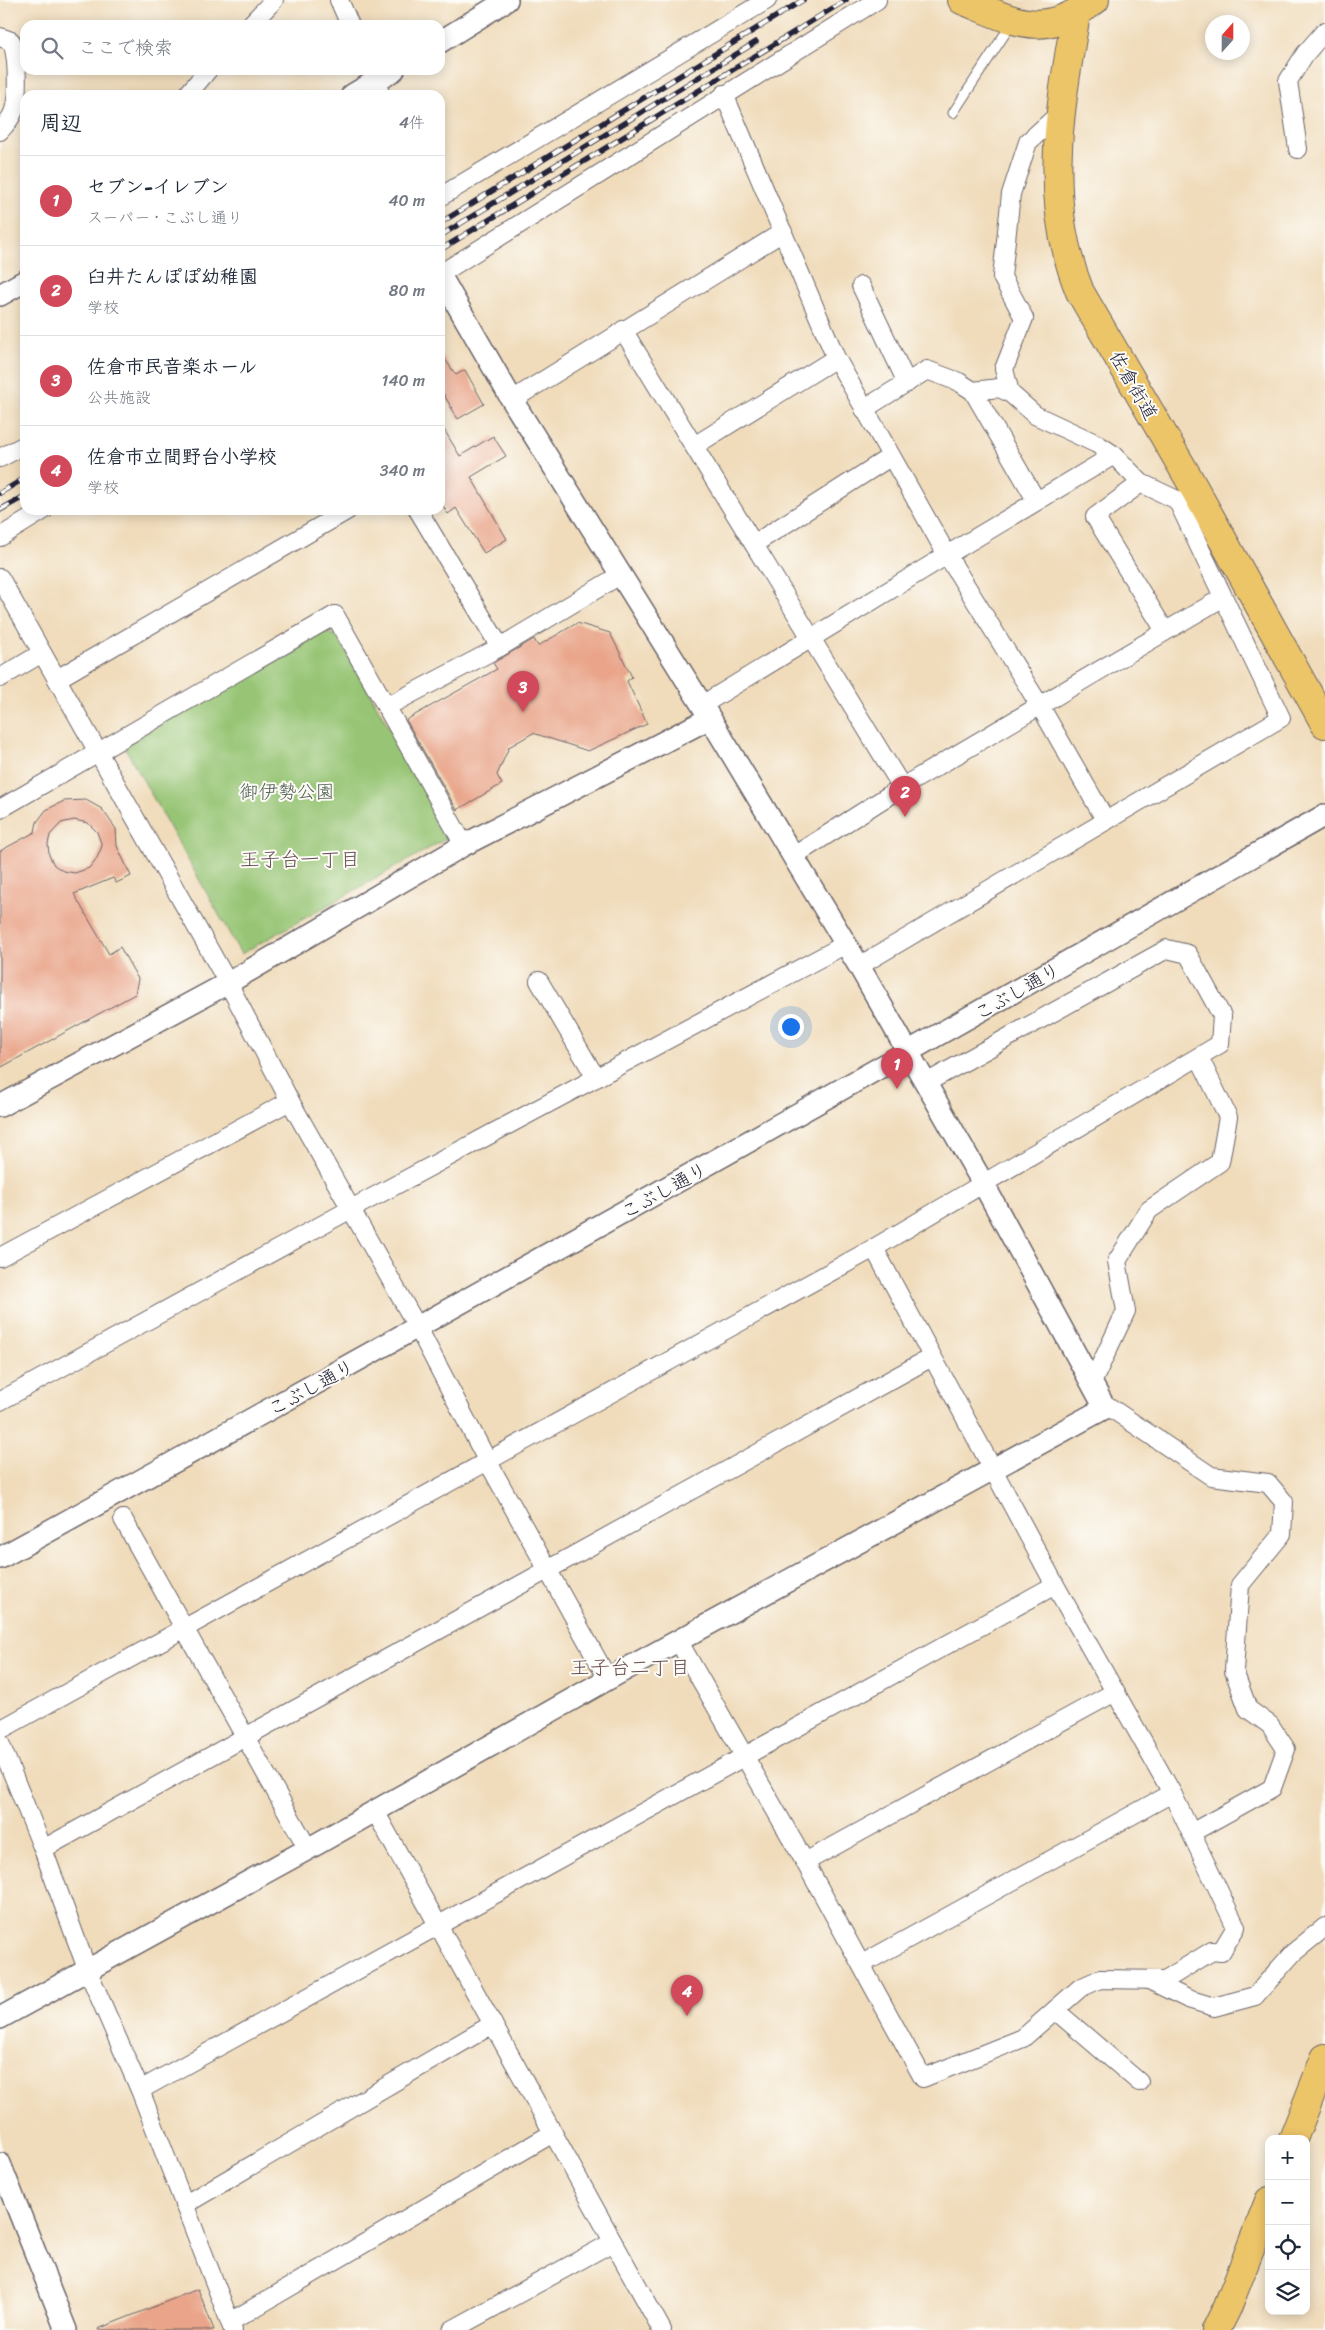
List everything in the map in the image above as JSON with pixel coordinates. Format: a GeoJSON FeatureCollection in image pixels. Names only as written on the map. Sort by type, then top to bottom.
{"type":"FeatureCollection","features":[{"type":"Feature","properties":{"kind":"main road"},"geometry":{"type":"LineString","coordinates":[[962,0],[1013,21],[1035,24],[1057,23],[1086,7]]}},
{"type":"Feature","properties":{"kind":"main road","name":"佐倉街道"},"geometry":{"type":"LineString","coordinates":[[1086,7],[1059,114],[1056,177],[1068,254],[1080,292],[1188,477],[1325,724]]}},
{"type":"Feature","properties":{"kind":"main road"},"geometry":{"type":"LineString","coordinates":[[1295,2135],[1325,2058]]}},
{"type":"Feature","properties":{"kind":"main road"},"geometry":{"type":"LineString","coordinates":[[1216,2330],[1227,2308],[1265,2211]]}},
{"type":"Feature","properties":{"kind":"street"},"geometry":{"type":"LineString","coordinates":[[255,20],[274,0]]}},
{"type":"Feature","properties":{"kind":"street"},"geometry":{"type":"LineString","coordinates":[[338,0],[348,20]]}},
{"type":"Feature","properties":{"kind":"street"},"geometry":{"type":"LineString","coordinates":[[445,39],[507,0]]}},
{"type":"Feature","properties":{"kind":"street"},"geometry":{"type":"LineString","coordinates":[[445,194],[767,0]]}},
{"type":"Feature","properties":{"kind":"street"},"geometry":{"type":"LineString","coordinates":[[445,272],[724,94],[877,0]]}},
{"type":"Feature","properties":{"kind":"street"},"geometry":{"type":"LineString","coordinates":[[1298,149],[1288,82],[1305,54],[1319,52],[1325,31]]}},
{"type":"Feature","properties":{"kind":"street"},"geometry":{"type":"LineString","coordinates":[[0,37],[11,41],[16,50],[16,99],[13,114],[0,131]]}},
{"type":"Feature","properties":{"kind":"street"},"geometry":{"type":"LineString","coordinates":[[191,90],[204,75]]}},
{"type":"Feature","properties":{"kind":"street"},"geometry":{"type":"LineString","coordinates":[[361,90],[386,75]]}},
{"type":"Feature","properties":{"kind":"street"},"geometry":{"type":"LineString","coordinates":[[724,94],[836,358],[946,554],[1040,706],[1106,821]]}},
{"type":"Feature","properties":{"kind":"street"},"geometry":{"type":"LineString","coordinates":[[1010,393],[1004,369],[1024,318],[1002,277],[1011,194],[1028,142],[1059,114]]}},
{"type":"Feature","properties":{"kind":"street"},"geometry":{"type":"LineString","coordinates":[[512,400],[782,232]]}},
{"type":"Feature","properties":{"kind":"street"},"geometry":{"type":"LineString","coordinates":[[0,296],[20,284]]}},
{"type":"Feature","properties":{"kind":"street"},"geometry":{"type":"LineString","coordinates":[[0,2018],[375,1812],[608,1679],[679,1642],[992,1468],[1106,1408],[984,1185],[859,966],[706,712],[512,400],[445,284]]}},
{"type":"Feature","properties":{"kind":"street"},"geometry":{"type":"LineString","coordinates":[[861,286],[906,383]]}},
{"type":"Feature","properties":{"kind":"street"},"geometry":{"type":"LineString","coordinates":[[623,330],[902,787]]}},
{"type":"Feature","properties":{"kind":"street"},"geometry":{"type":"LineString","coordinates":[[694,446],[836,358]]}},
{"type":"Feature","properties":{"kind":"street"},"geometry":{"type":"LineString","coordinates":[[864,409],[927,370],[959,382],[973,391],[1036,500]]}},
{"type":"Feature","properties":{"kind":"street"},"geometry":{"type":"LineString","coordinates":[[859,966],[1281,718],[1176,500],[1141,483],[1114,455],[1097,444],[1035,415],[1010,393],[999,388],[973,391]]}},
{"type":"Feature","properties":{"kind":"street"},"geometry":{"type":"LineString","coordinates":[[0,458],[20,448]]}},
{"type":"Feature","properties":{"kind":"street"},"geometry":{"type":"LineString","coordinates":[[0,1106],[228,982],[464,845],[706,712],[811,637],[946,554],[1114,455]]}},
{"type":"Feature","properties":{"kind":"street"},"geometry":{"type":"LineString","coordinates":[[754,544],[890,456]]}},
{"type":"Feature","properties":{"kind":"street"},"geometry":{"type":"LineString","coordinates":[[1141,483],[1095,517],[1165,631]]}},
{"type":"Feature","properties":{"kind":"street"},"geometry":{"type":"LineString","coordinates":[[0,537],[36,515]]}},
{"type":"Feature","properties":{"kind":"street"},"geometry":{"type":"LineString","coordinates":[[57,679],[339,515]]}},
{"type":"Feature","properties":{"kind":"street"},"geometry":{"type":"LineString","coordinates":[[421,515],[500,647]]}},
{"type":"Feature","properties":{"kind":"street"},"geometry":{"type":"LineString","coordinates":[[386,707],[500,647],[620,575]]}},
{"type":"Feature","properties":{"kind":"street"},"geometry":{"type":"LineString","coordinates":[[0,578],[228,982],[290,1101],[418,1328],[488,1462],[608,1679]]}},
{"type":"Feature","properties":{"kind":"street"},"geometry":{"type":"LineString","coordinates":[[792,856],[902,787],[1222,598]]}},
{"type":"Feature","properties":{"kind":"street"},"geometry":{"type":"LineString","coordinates":[[0,809],[98,754],[335,615],[464,845]]}},
{"type":"Feature","properties":{"kind":"street"},"geometry":{"type":"LineString","coordinates":[[0,678],[42,652]]}},
{"type":"Feature","properties":{"kind":"street","name":"こぶし通り"},"geometry":{"type":"LineString","coordinates":[[0,1558],[418,1328],[908,1053],[1325,815]]}},
{"type":"Feature","properties":{"kind":"street"},"geometry":{"type":"LineString","coordinates":[[0,1401],[351,1208],[846,944]]}},
{"type":"Feature","properties":{"kind":"street"},"geometry":{"type":"LineString","coordinates":[[0,1730],[488,1462],[984,1185],[1220,1044],[1222,1016],[1188,954],[1167,949],[926,1083]]}},
{"type":"Feature","properties":{"kind":"street"},"geometry":{"type":"LineString","coordinates":[[539,981],[596,1078]]}},
{"type":"Feature","properties":{"kind":"street"},"geometry":{"type":"LineString","coordinates":[[1097,1392],[1126,1311],[1117,1261],[1149,1210],[1220,1162],[1228,1117],[1199,1057]]}},
{"type":"Feature","properties":{"kind":"street"},"geometry":{"type":"LineString","coordinates":[[0,1257],[290,1101]]}},
{"type":"Feature","properties":{"kind":"street"},"geometry":{"type":"LineString","coordinates":[[679,1642],[746,1756],[923,2078],[1023,2038],[1080,1988],[1100,1979],[1165,1980],[1212,1950],[1221,1952],[1236,1927],[1172,1793],[1055,1585],[874,1248]]}},
{"type":"Feature","properties":{"kind":"street"},"geometry":{"type":"LineString","coordinates":[[43,1849],[549,1571],[932,1357]]}},
{"type":"Feature","properties":{"kind":"street"},"geometry":{"type":"LineString","coordinates":[[1097,1392],[1211,1476],[1268,1483],[1284,1502],[1282,1534],[1240,1585],[1234,1671],[1248,1709],[1270,1725],[1286,1749],[1272,1788],[1191,1833]]}},
{"type":"Feature","properties":{"kind":"street"},"geometry":{"type":"LineString","coordinates":[[123,1519],[244,1738],[308,1849]]}},
{"type":"Feature","properties":{"kind":"street"},"geometry":{"type":"LineString","coordinates":[[140,2090],[1055,1585]]}},
{"type":"Feature","properties":{"kind":"street"},"geometry":{"type":"LineString","coordinates":[[805,1862],[1115,1692]]}},
{"type":"Feature","properties":{"kind":"street"},"geometry":{"type":"LineString","coordinates":[[0,1743],[43,1849],[87,1969],[140,2090],[231,2326],[553,2133]]}},
{"type":"Feature","properties":{"kind":"street"},"geometry":{"type":"LineString","coordinates":[[862,1964],[1172,1793]]}},
{"type":"Feature","properties":{"kind":"street"},"geometry":{"type":"LineString","coordinates":[[375,1812],[662,2330]]}},
{"type":"Feature","properties":{"kind":"street"},"geometry":{"type":"LineString","coordinates":[[1149,1980],[1188,1999],[1214,2007],[1256,1996],[1293,1954],[1325,1927]]}},
{"type":"Feature","properties":{"kind":"street"},"geometry":{"type":"LineString","coordinates":[[1055,2010],[1138,2082]]}},
{"type":"Feature","properties":{"kind":"street"},"geometry":{"type":"LineString","coordinates":[[184,2205],[493,2024]]}},
{"type":"Feature","properties":{"kind":"street"},"geometry":{"type":"LineString","coordinates":[[0,2164],[66,2330]]}},
{"type":"Feature","properties":{"kind":"street"},"geometry":{"type":"LineString","coordinates":[[452,2330],[614,2242]]}},
{"type":"Feature","properties":{"kind":"lane"},"geometry":{"type":"LineString","coordinates":[[953,113],[1013,21]]}},
{"type":"Feature","properties":{"kind":"green space","name":"御伊勢公園"},"geometry":{"type":"Polygon","coordinates":[[[322,631],[337,636],[451,836],[241,954],[124,746],[322,631]]]}},
{"type":"Feature","properties":{"kind":"building"},"geometry":{"type":"Polygon","coordinates":[[[445,359],[456,375],[465,370],[484,404],[458,419],[445,397],[445,359]]]}},
{"type":"Feature","properties":{"kind":"building"},"geometry":{"type":"Polygon","coordinates":[[[445,431],[460,456],[493,436],[506,456],[471,477],[507,539],[484,553],[456,508],[448,514],[445,509],[445,431]]]}},
{"type":"Feature","properties":{"kind":"building"},"geometry":{"type":"Polygon","coordinates":[[[577,623],[610,633],[632,677],[627,681],[647,724],[588,751],[533,733],[509,747],[497,775],[502,784],[457,810],[406,720],[497,669],[493,663],[534,639],[538,646],[577,623]]]}},
{"type":"Feature","properties":{"kind":"building"},"geometry":{"type":"Polygon","coordinates":[[[86,800],[102,809],[116,829],[117,846],[131,876],[116,883],[113,878],[74,894],[109,954],[120,947],[138,979],[135,994],[0,1068],[0,851],[35,832],[37,822],[46,810],[64,801],[86,800]],[[74,820],[61,823],[50,835],[48,844],[49,855],[54,865],[63,871],[75,873],[89,868],[97,858],[102,846],[97,832],[88,823],[74,820]]]}},
{"type":"Feature","properties":{"kind":"building"},"geometry":{"type":"Polygon","coordinates":[[[198,2289],[214,2330],[98,2330],[98,2329],[198,2289]]]}},
{"type":"Feature","properties":{"kind":"railway"},"geometry":{"type":"LineString","coordinates":[[445,220],[803,0]]}},
{"type":"Feature","properties":{"kind":"railway"},"geometry":{"type":"LineString","coordinates":[[445,247],[846,0]]}},
{"type":"Feature","properties":{"kind":"railway"},"geometry":{"type":"LineString","coordinates":[[445,233],[756,42]]}},
{"type":"Feature","properties":{"kind":"railway"},"geometry":{"type":"LineString","coordinates":[[0,493],[20,481]]}},
{"type":"Feature","properties":{"kind":"railway"},"geometry":{"type":"LineString","coordinates":[[0,510],[20,499]]}},
{"type":"Feature","properties":{"kind":"place","name":"佐倉市民音楽ホール"},"geometry":{"type":"Point","coordinates":[523,712]}},
{"type":"Feature","properties":{"kind":"place","name":"臼井たんぽぽ幼稚園"},"geometry":{"type":"Point","coordinates":[905,817]}},
{"type":"Feature","properties":{"kind":"place","name":"セブン-イレブン"},"geometry":{"type":"Point","coordinates":[897,1089]}},
{"type":"Feature","properties":{"kind":"place","name":"佐倉市立間野台小学校"},"geometry":{"type":"Point","coordinates":[687,2016]}},
{"type":"Feature","properties":{"kind":"district","name":"王子台一丁目"},"geometry":{"type":"Point","coordinates":[300,859]}},
{"type":"Feature","properties":{"kind":"district","name":"王子台二丁目"},"geometry":{"type":"Point","coordinates":[630,1667]}}]}
